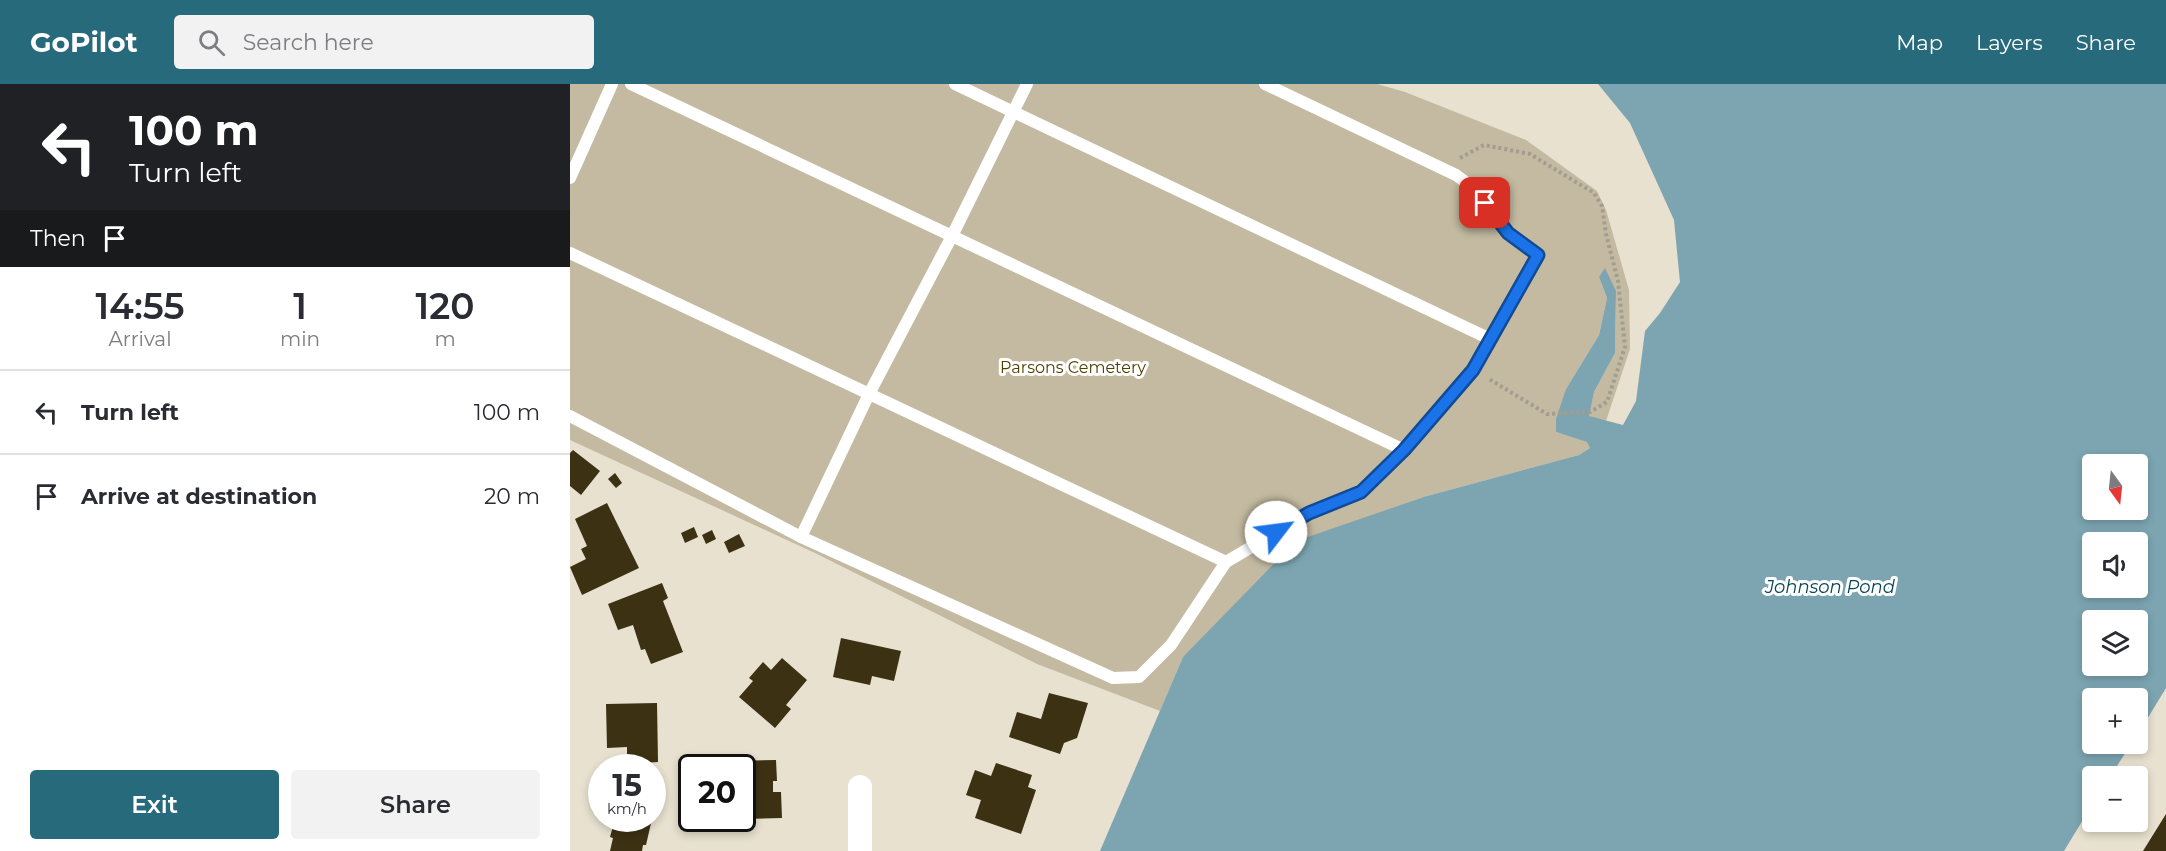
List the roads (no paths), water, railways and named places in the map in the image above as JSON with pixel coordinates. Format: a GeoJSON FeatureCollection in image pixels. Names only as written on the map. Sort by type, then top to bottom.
{"type":"FeatureCollection","features":[{"type":"Feature","properties":{"kind":"street"},"geometry":{"type":"LineString","coordinates":[[860,788],[860,851]]}},
{"type":"Feature","properties":{"kind":"lane"},"geometry":{"type":"LineString","coordinates":[[570,178],[612,84]]}},
{"type":"Feature","properties":{"kind":"lane"},"geometry":{"type":"LineString","coordinates":[[631,84],[1404,450]]}},
{"type":"Feature","properties":{"kind":"lane"},"geometry":{"type":"LineString","coordinates":[[955,84],[1490,339]]}},
{"type":"Feature","properties":{"kind":"lane"},"geometry":{"type":"LineString","coordinates":[[801,537],[869,394],[952,236],[1027,84]]}},
{"type":"Feature","properties":{"kind":"lane"},"geometry":{"type":"LineString","coordinates":[[570,416],[801,537],[1113,678],[1139,677],[1171,645],[1226,562],[1309,513],[1361,492],[1404,450],[1473,370],[1538,255],[1508,233],[1475,189],[1456,175],[1264,84]]}},
{"type":"Feature","properties":{"kind":"lane"},"geometry":{"type":"LineString","coordinates":[[570,253],[1226,562]]}},
{"type":"Feature","properties":{"kind":"water","name":"Johnson Pond"},"geometry":{"type":"Polygon","coordinates":[[[1598,84],[2166,84],[2166,688],[2148,718],[2148,688],[2082,688],[2082,754],[2125,754],[2117,766],[2082,766],[2082,821],[2064,851],[1100,851],[1183,657],[1296,541],[1427,496],[1579,455],[1590,448],[1587,442],[1556,432],[1556,419],[1566,389],[1599,335],[1607,298],[1599,277],[1605,268],[1616,291],[1615,353],[1594,392],[1589,416],[1623,425],[1636,401],[1645,331],[1680,282],[1674,220],[1630,123],[1598,84]]]}},
{"type":"Feature","properties":{"kind":"park label","name":"Parsons Cemetery"},"geometry":{"type":"Point","coordinates":[1073,367]}}]}
